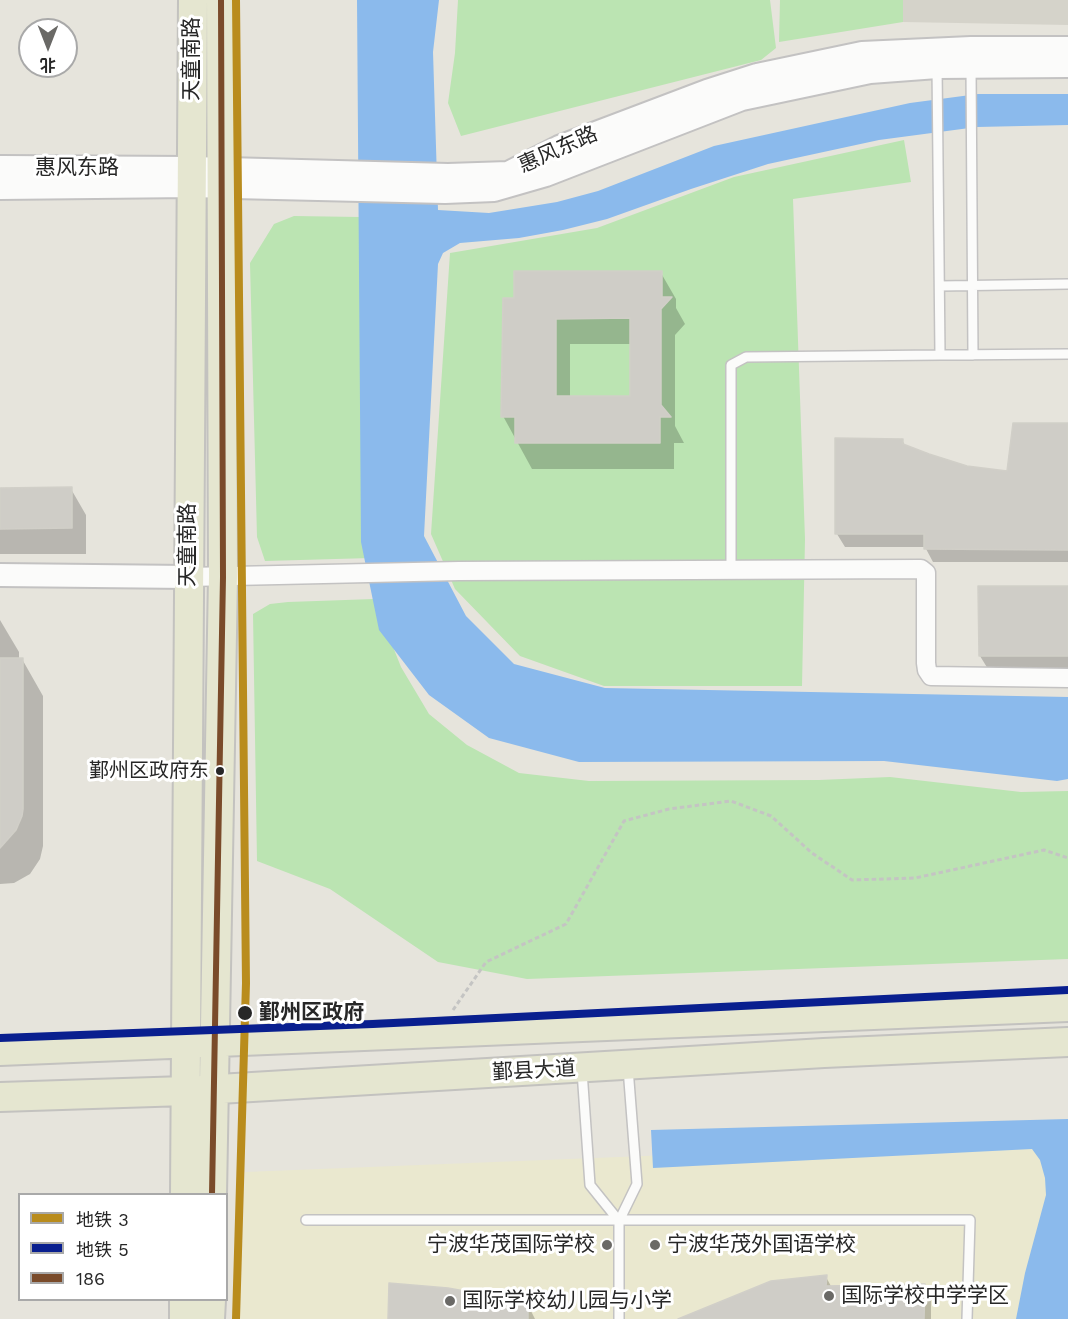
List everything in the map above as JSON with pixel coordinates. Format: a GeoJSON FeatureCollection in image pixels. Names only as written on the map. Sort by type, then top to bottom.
{"type":"FeatureCollection","features":[{"type":"Feature","properties":{"kind":"main road","name":"天童南路"},"geometry":{"type":"LineString","coordinates":[[185,1193],[193,0]]}},
{"type":"Feature","properties":{"kind":"main road"},"geometry":{"type":"LineString","coordinates":[[212,1193],[223,576],[221,0]]}},
{"type":"Feature","properties":{"kind":"main road","name":"鄞县大道"},"geometry":{"type":"LineString","coordinates":[[0,1051],[1068,1007]]}},
{"type":"Feature","properties":{"kind":"main road","name":"鄞县大道"},"geometry":{"type":"LineString","coordinates":[[0,1097],[185,1091],[824,1053],[1068,1042]]}},
{"type":"Feature","properties":{"kind":"main road"},"geometry":{"type":"LineString","coordinates":[[184,1301],[184,1319]]}},
{"type":"Feature","properties":{"kind":"main road"},"geometry":{"type":"LineString","coordinates":[[210,1301],[210,1319]]}},
{"type":"Feature","properties":{"kind":"street","name":"惠风东路"},"geometry":{"type":"LineString","coordinates":[[0,167],[191,177],[447,183],[494,190],[546,175],[741,99],[937,58],[1068,48]]}},
{"type":"Feature","properties":{"kind":"street","name":"惠风东路"},"geometry":{"type":"LineString","coordinates":[[971,57],[1068,66]]}},
{"type":"Feature","properties":{"kind":"street","name":"惠风东路"},"geometry":{"type":"LineString","coordinates":[[0,188],[191,177]]}},
{"type":"Feature","properties":{"kind":"street"},"geometry":{"type":"LineString","coordinates":[[0,575],[223,576],[459,571],[921,569],[926,573],[926,663],[931,676],[1068,678]]}},
{"type":"Feature","properties":{"kind":"lane"},"geometry":{"type":"LineString","coordinates":[[971,57],[973,355]]}},
{"type":"Feature","properties":{"kind":"lane"},"geometry":{"type":"LineString","coordinates":[[937,58],[940,355]]}},
{"type":"Feature","properties":{"kind":"lane"},"geometry":{"type":"LineString","coordinates":[[940,286],[1068,284]]}},
{"type":"Feature","properties":{"kind":"lane"},"geometry":{"type":"LineString","coordinates":[[731,570],[731,365],[746,357],[1068,354]]}},
{"type":"Feature","properties":{"kind":"lane"},"geometry":{"type":"LineString","coordinates":[[619,1319],[619,1221],[637,1182],[627,1065]]}},
{"type":"Feature","properties":{"kind":"lane"},"geometry":{"type":"LineString","coordinates":[[582,1068],[590,1183],[619,1221]]}},
{"type":"Feature","properties":{"kind":"lane"},"geometry":{"type":"LineString","coordinates":[[306,1220],[970,1220],[967,1319]]}},
{"type":"Feature","properties":{"kind":"path"},"geometry":{"type":"LineString","coordinates":[[437,1033],[486,962],[566,924],[624,821],[669,809],[731,801],[771,816],[812,853],[852,880],[915,878],[1044,850],[1068,858]]}},
{"type":"Feature","properties":{"kind":"shaded area"},"geometry":{"type":"Polygon","coordinates":[[[903,0],[1068,0],[1068,25],[903,22],[903,0]]]}},
{"type":"Feature","properties":{"kind":"shaded area","name":"宁波华茂外国语学校"},"geometry":{"type":"Polygon","coordinates":[[[1068,1139],[1068,1319],[240,1319],[245,1172],[1068,1139]]]}},
{"type":"Feature","properties":{"kind":"green space"},"geometry":{"type":"Polygon","coordinates":[[[458,0],[770,0],[776,48],[761,60],[461,136],[448,103],[455,53],[458,0]]]}},
{"type":"Feature","properties":{"kind":"green space"},"geometry":{"type":"Polygon","coordinates":[[[780,0],[903,0],[903,22],[779,42],[780,0]]]}},
{"type":"Feature","properties":{"kind":"green space"},"geometry":{"type":"Polygon","coordinates":[[[904,140],[911,182],[793,199],[805,539],[802,686],[604,686],[520,656],[455,589],[431,534],[450,253],[597,228],[734,177],[904,140]]]}},
{"type":"Feature","properties":{"kind":"green space"},"geometry":{"type":"Polygon","coordinates":[[[294,216],[360,217],[371,558],[265,561],[257,537],[250,263],[274,224],[294,216]]]}},
{"type":"Feature","properties":{"kind":"green space"},"geometry":{"type":"Polygon","coordinates":[[[374,599],[401,667],[429,714],[467,745],[519,773],[589,781],[819,780],[890,777],[1021,792],[1068,791],[1068,959],[527,979],[438,962],[330,889],[257,861],[253,614],[270,604],[374,599]]]}},
{"type":"Feature","properties":{"kind":"water"},"geometry":{"type":"Polygon","coordinates":[[[357,0],[439,0],[433,52],[438,210],[489,213],[557,202],[598,191],[714,146],[910,103],[978,94],[1068,94],[1068,125],[977,127],[879,140],[768,164],[607,219],[519,238],[460,243],[443,253],[438,264],[424,536],[466,616],[514,664],[605,688],[1068,697],[1068,779],[1057,781],[884,761],[579,762],[489,738],[429,695],[379,630],[361,542],[357,0]]]}},
{"type":"Feature","properties":{"kind":"water"},"geometry":{"type":"Polygon","coordinates":[[[1068,1119],[1068,1319],[1016,1319],[1025,1273],[1046,1195],[1045,1178],[1040,1160],[1032,1149],[653,1168],[651,1130],[1068,1119]]]}},
{"type":"Feature","properties":{"kind":"building"},"geometry":{"type":"Polygon","coordinates":[[[514,271],[662,271],[662,297],[672,297],[661,309],[661,405],[671,417],[660,417],[660,443],[515,443],[515,417],[501,417],[503,298],[514,298],[514,271]],[[630,318],[556,319],[556,396],[630,396],[630,318]]]}},
{"type":"Feature","properties":{"kind":"building"},"geometry":{"type":"Polygon","coordinates":[[[1013,423],[1068,423],[1068,550],[924,549],[924,534],[835,534],[835,438],[903,439],[903,444],[967,466],[1007,471],[1013,423]]]}},
{"type":"Feature","properties":{"kind":"building"},"geometry":{"type":"Polygon","coordinates":[[[72,487],[72,528],[0,529],[0,488],[72,487]]]}},
{"type":"Feature","properties":{"kind":"building"},"geometry":{"type":"Polygon","coordinates":[[[978,586],[1068,586],[1068,656],[979,656],[978,586]]]}},
{"type":"Feature","properties":{"kind":"building"},"geometry":{"type":"Polygon","coordinates":[[[0,658],[23,658],[23,809],[16,830],[0,848],[0,658]]]}},
{"type":"Feature","properties":{"kind":"building","name":"国际学校中学学区"},"geometry":{"type":"Polygon","coordinates":[[[827,1275],[826,1286],[925,1284],[924,1319],[678,1319],[771,1281],[827,1275]]]}},
{"type":"Feature","properties":{"kind":"building","name":"国际学校幼儿园与小学"},"geometry":{"type":"Polygon","coordinates":[[[389,1283],[448,1288],[470,1292],[494,1301],[528,1302],[528,1319],[388,1319],[389,1283]]]}},
{"type":"Feature","properties":{"kind":"metro line","name":"3"},"geometry":{"type":"LineString","coordinates":[[236,0],[246,983],[236,1319]]}},
{"type":"Feature","properties":{"kind":"metro line","name":"5"},"geometry":{"type":"LineString","coordinates":[[0,1038],[373,1024],[1068,990]]}},
{"type":"Feature","properties":{"kind":"transit line","name":"186"},"geometry":{"type":"LineString","coordinates":[[212,1193],[223,577],[221,0]]}},
{"type":"Feature","properties":{"kind":"place","name":"鄞州区政府东"},"geometry":{"type":"Point","coordinates":[220,771]}},
{"type":"Feature","properties":{"kind":"place","name":"鄞州区政府"},"geometry":{"type":"Point","coordinates":[245,1013]}},
{"type":"Feature","properties":{"kind":"place","name":"宁波华茂国际学校"},"geometry":{"type":"Point","coordinates":[607,1245]}},
{"type":"Feature","properties":{"kind":"place","name":"宁波华茂外国语学校"},"geometry":{"type":"Point","coordinates":[655,1245]}},
{"type":"Feature","properties":{"kind":"place","name":"国际学校中学学区"},"geometry":{"type":"Point","coordinates":[829,1296]}},
{"type":"Feature","properties":{"kind":"place","name":"国际学校幼儿园与小学"},"geometry":{"type":"Point","coordinates":[450,1301]}}]}
